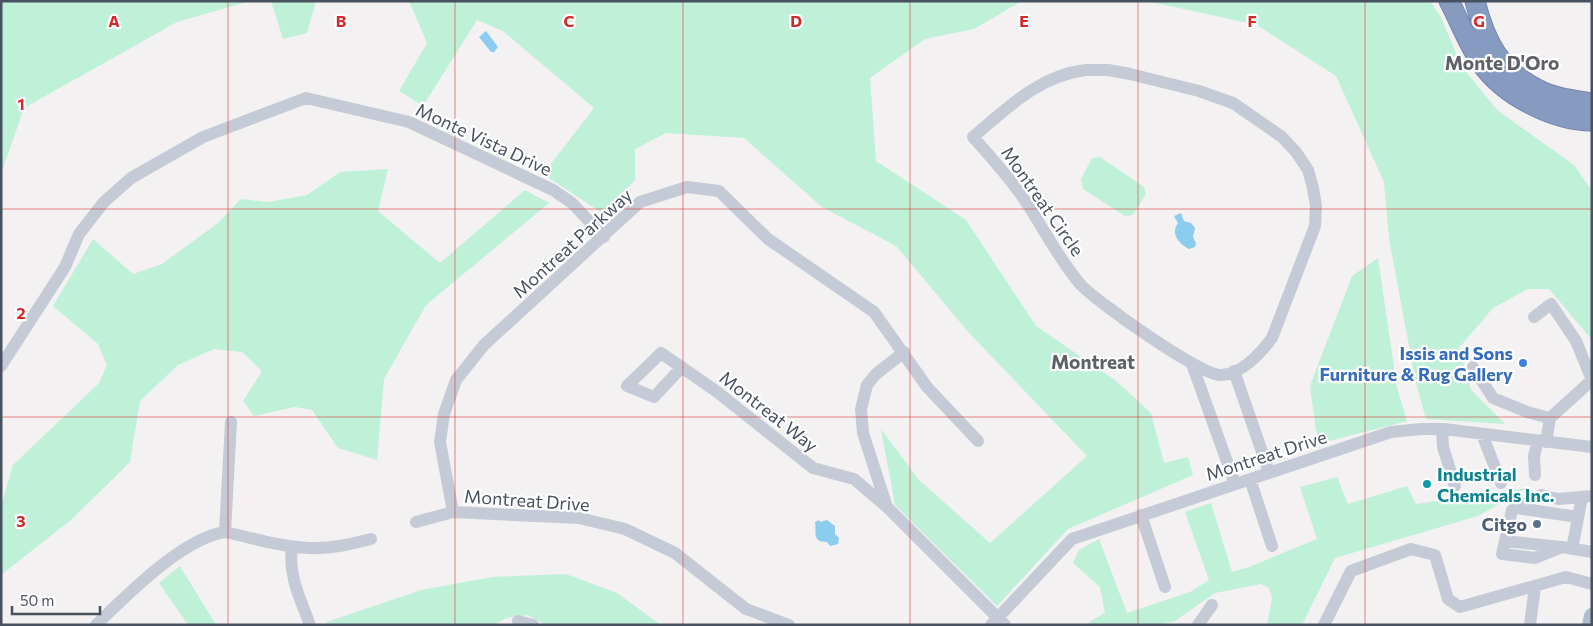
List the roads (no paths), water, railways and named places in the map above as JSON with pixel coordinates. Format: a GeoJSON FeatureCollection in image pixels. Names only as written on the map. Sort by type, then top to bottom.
{"type":"FeatureCollection","features":[{"type":"Feature","properties":{"kind":"highway"},"geometry":{"type":"LineString","coordinates":[[1449,1],[1481,63],[1494,79],[1513,94],[1546,111],[1564,117],[1591,112]]}},
{"type":"Feature","properties":{"kind":"highway"},"geometry":{"type":"LineString","coordinates":[[1475,1],[1488,41],[1499,59],[1512,71],[1539,90],[1591,112]]}},
{"type":"Feature","properties":{"kind":"main road"},"geometry":{"type":"LineString","coordinates":[[1590,625],[1592,616]]}},
{"type":"Feature","properties":{"kind":"street","name":"Montreat Circle"},"geometry":{"type":"LineString","coordinates":[[1108,70],[1199,91],[1233,104],[1282,136],[1308,170],[1316,206],[1314,226],[1272,338],[1261,353],[1248,364],[1234,372],[1221,375],[1207,372],[1192,364],[1109,309],[1081,284],[1010,178],[974,138],[1019,98],[1050,79],[1070,72],[1108,70]]}},
{"type":"Feature","properties":{"kind":"street","name":"Monte Vista Drive"},"geometry":{"type":"LineString","coordinates":[[1,366],[64,267],[79,234],[104,202],[131,178],[202,137],[306,98],[409,122],[552,190],[572,203],[604,237]]}},
{"type":"Feature","properties":{"kind":"street","name":"Montreat Parkway"},"geometry":{"type":"LineString","coordinates":[[453,512],[440,442],[444,414],[456,380],[484,345],[640,202],[687,187],[718,191],[768,239],[874,312],[927,387],[978,441]]}},
{"type":"Feature","properties":{"kind":"street"},"geometry":{"type":"LineString","coordinates":[[1534,317],[1551,304],[1576,342],[1592,380],[1550,418],[1542,441],[1534,456],[1535,475]]}},
{"type":"Feature","properties":{"kind":"street","name":"Montreat Way"},"geometry":{"type":"LineString","coordinates":[[887,507],[863,433],[861,409],[867,384],[876,374],[904,352]]}},
{"type":"Feature","properties":{"kind":"street"},"geometry":{"type":"LineString","coordinates":[[1192,364],[1235,484]]}},
{"type":"Feature","properties":{"kind":"street","name":"Montreat Way"},"geometry":{"type":"LineString","coordinates":[[682,367],[716,391],[813,468],[854,480],[887,507],[998,623]]}},
{"type":"Feature","properties":{"kind":"street"},"geometry":{"type":"LineString","coordinates":[[1473,367],[1493,398],[1527,412],[1550,418]]}},
{"type":"Feature","properties":{"kind":"street"},"geometry":{"type":"LineString","coordinates":[[1234,372],[1269,472]]}},
{"type":"Feature","properties":{"kind":"street"},"geometry":{"type":"LineString","coordinates":[[225,532],[231,422]]}},
{"type":"Feature","properties":{"kind":"street","name":"Montreat Drive"},"geometry":{"type":"LineString","coordinates":[[998,623],[1072,539],[1391,432],[1442,429],[1592,447]]}},
{"type":"Feature","properties":{"kind":"street"},"geometry":{"type":"LineString","coordinates":[[1442,429],[1443,447],[1455,486]]}},
{"type":"Feature","properties":{"kind":"street"},"geometry":{"type":"LineString","coordinates":[[1482,434],[1501,483]]}},
{"type":"Feature","properties":{"kind":"street"},"geometry":{"type":"LineString","coordinates":[[1250,479],[1272,546]]}},
{"type":"Feature","properties":{"kind":"street"},"geometry":{"type":"LineString","coordinates":[[1567,548],[1587,496],[1558,499],[1541,495],[1512,510],[1502,554],[1535,558],[1567,548],[1592,552]]}},
{"type":"Feature","properties":{"kind":"street"},"geometry":{"type":"LineString","coordinates":[[1516,508],[1578,517]]}},
{"type":"Feature","properties":{"kind":"street","name":"Montreat Drive"},"geometry":{"type":"LineString","coordinates":[[416,522],[453,512],[579,518],[625,529],[675,553],[746,609],[789,625]]}},
{"type":"Feature","properties":{"kind":"street"},"geometry":{"type":"LineString","coordinates":[[1141,515],[1165,587]]}},
{"type":"Feature","properties":{"kind":"street"},"geometry":{"type":"LineString","coordinates":[[96,625],[153,572],[190,545],[214,534],[225,532],[292,547],[330,548],[371,539]]}},
{"type":"Feature","properties":{"kind":"street"},"geometry":{"type":"LineString","coordinates":[[292,547],[290,562],[292,575],[310,625]]}},
{"type":"Feature","properties":{"kind":"street"},"geometry":{"type":"LineString","coordinates":[[1324,625],[1351,571],[1411,549],[1435,555],[1448,599],[1460,607],[1566,577],[1592,584]]}},
{"type":"Feature","properties":{"kind":"street"},"geometry":{"type":"LineString","coordinates":[[1530,625],[1535,586]]}},
{"type":"Feature","properties":{"kind":"street"},"geometry":{"type":"LineString","coordinates":[[1198,625],[1212,605]]}},
{"type":"Feature","properties":{"kind":"street"},"geometry":{"type":"LineString","coordinates":[[516,624],[533,625]]}},
{"type":"Feature","properties":{"kind":"water"},"geometry":{"type":"Polygon","coordinates":[[[486,31],[498,47],[494,52],[491,52],[479,37],[486,31]]]}},
{"type":"Feature","properties":{"kind":"water"},"geometry":{"type":"Polygon","coordinates":[[[1181,213],[1184,221],[1191,223],[1195,228],[1193,237],[1196,243],[1195,247],[1189,249],[1175,235],[1178,223],[1174,216],[1181,213]]]}},
{"type":"Feature","properties":{"kind":"water"},"geometry":{"type":"Polygon","coordinates":[[[819,520],[820,522],[827,520],[835,526],[835,534],[839,538],[838,544],[830,546],[827,542],[822,542],[817,538],[815,522],[819,520]]]}},
{"type":"Feature","properties":{"kind":"place","name":"Issis and Sons Furniture & Rug Gallery"},"geometry":{"type":"Point","coordinates":[1523,363]}},
{"type":"Feature","properties":{"kind":"place","name":"Industrial Chemicals Inc."},"geometry":{"type":"Point","coordinates":[1427,484]}},
{"type":"Feature","properties":{"kind":"place","name":"Citgo"},"geometry":{"type":"Point","coordinates":[1537,524]}},
{"type":"Feature","properties":{"kind":"district","name":"Monte D'Oro"},"geometry":{"type":"Point","coordinates":[1502,62]}},
{"type":"Feature","properties":{"kind":"district","name":"Montreat"},"geometry":{"type":"Point","coordinates":[1093,361]}}]}
